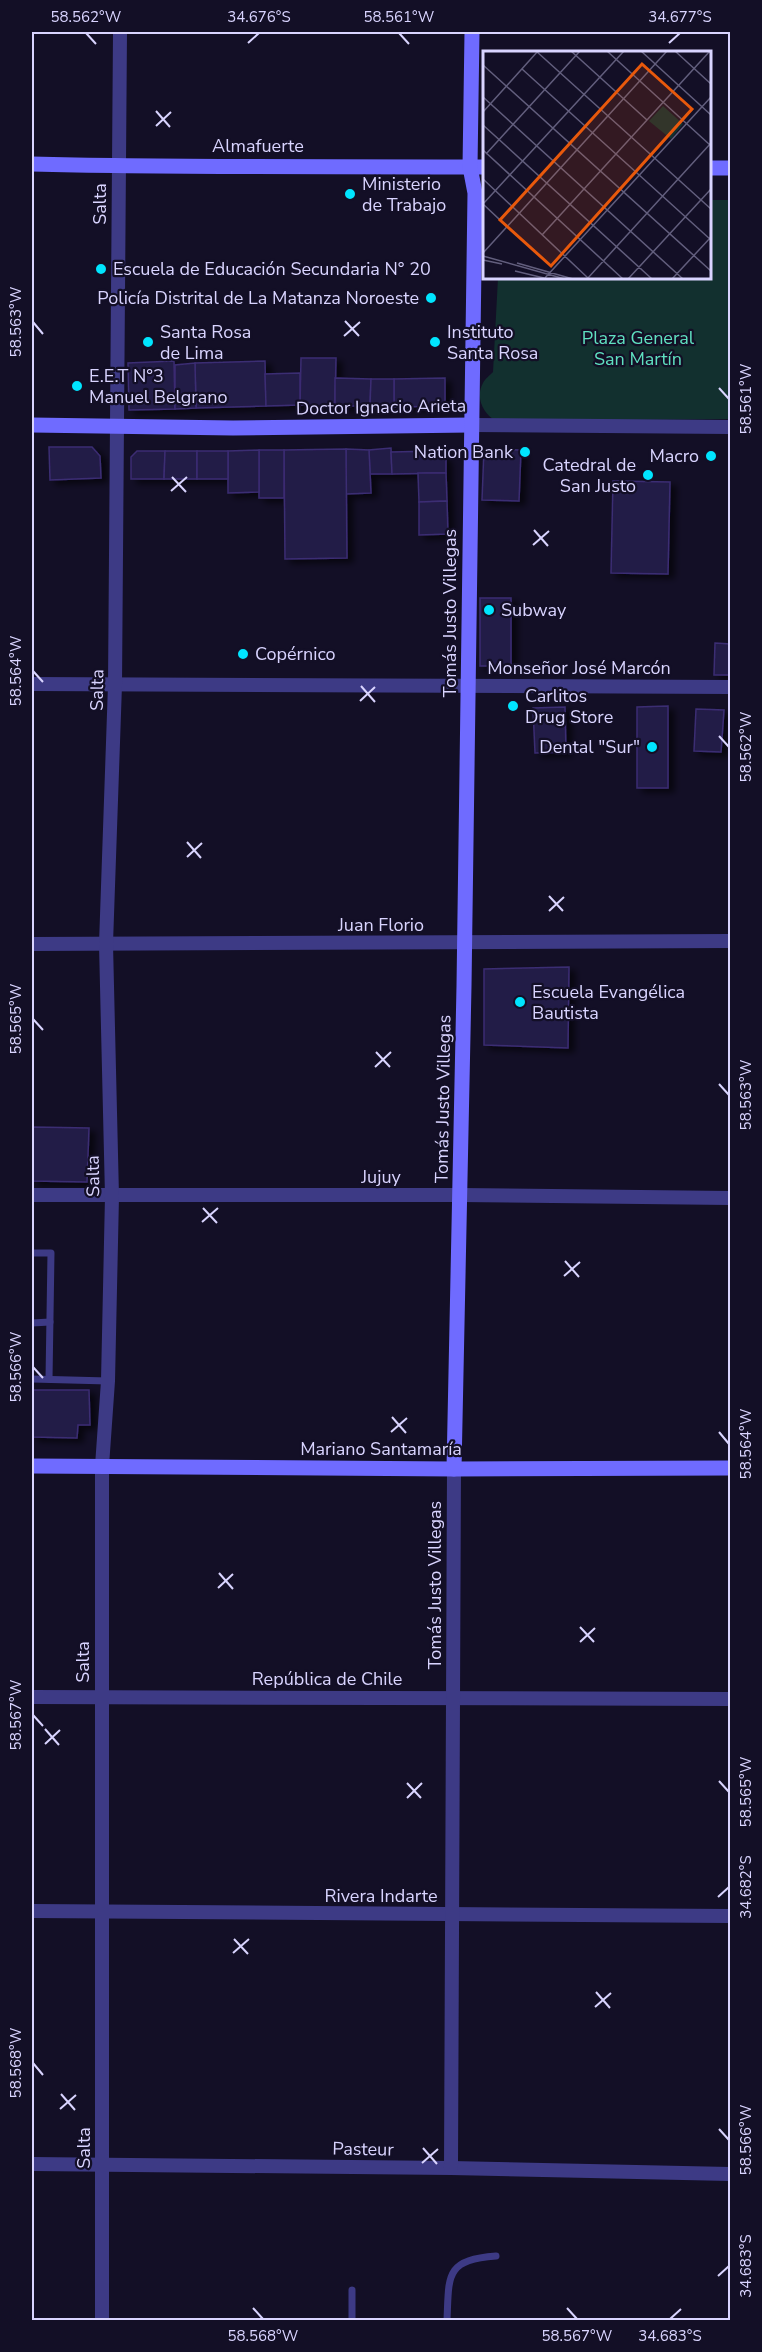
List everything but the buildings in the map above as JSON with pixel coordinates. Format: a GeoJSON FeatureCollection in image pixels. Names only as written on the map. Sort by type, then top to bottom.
{"type":"FeatureCollection","features":[{"type":"Feature","properties":{"kind":"street","name":"Salta"},"geometry":{"type":"LineString","coordinates":[[102,2320],[100,1912],[102,1466],[108,1381],[112,1196],[106,944],[115,685],[120,32]]}},
{"type":"Feature","properties":{"kind":"street","name":"Tomás Justo Villegas"},"geometry":{"type":"LineString","coordinates":[[451,2168],[454,1469],[461,1195],[471,425],[477,167],[472,32]]}},
{"type":"Feature","properties":{"kind":"street","name":"Almafuerte"},"geometry":{"type":"LineString","coordinates":[[32,164],[477,167]]}},
{"type":"Feature","properties":{"kind":"street"},"geometry":{"type":"LineString","coordinates":[[711,168],[730,168]]}},
{"type":"Feature","properties":{"kind":"street","name":"Doctor Ignacio Arieta"},"geometry":{"type":"LineString","coordinates":[[32,425],[233,428],[471,425],[730,427]]}},
{"type":"Feature","properties":{"kind":"street","name":"Monseñor José Marcón"},"geometry":{"type":"LineString","coordinates":[[32,684],[730,687]]}},
{"type":"Feature","properties":{"kind":"street","name":"Juan Florio"},"geometry":{"type":"LineString","coordinates":[[32,944],[730,941]]}},
{"type":"Feature","properties":{"kind":"street","name":"Jujuy"},"geometry":{"type":"LineString","coordinates":[[32,1195],[461,1195],[730,1198]]}},
{"type":"Feature","properties":{"kind":"street","name":"Mariano Santamaría"},"geometry":{"type":"LineString","coordinates":[[32,1466],[730,1468]]}},
{"type":"Feature","properties":{"kind":"street","name":"República de Chile"},"geometry":{"type":"LineString","coordinates":[[32,1696],[730,1699]]}},
{"type":"Feature","properties":{"kind":"street","name":"Rivera Indarte"},"geometry":{"type":"LineString","coordinates":[[32,1911],[730,1916]]}},
{"type":"Feature","properties":{"kind":"street","name":"Pasteur"},"geometry":{"type":"LineString","coordinates":[[32,2164],[451,2168],[730,2174]]}},
{"type":"Feature","properties":{"kind":"lane"},"geometry":{"type":"LineString","coordinates":[[32,1253],[51,1253],[49,1380]]}},
{"type":"Feature","properties":{"kind":"lane"},"geometry":{"type":"LineString","coordinates":[[32,1323],[50,1322]]}},
{"type":"Feature","properties":{"kind":"lane"},"geometry":{"type":"LineString","coordinates":[[32,1379],[108,1381]]}},
{"type":"Feature","properties":{"kind":"lane"},"geometry":{"type":"LineString","coordinates":[[447,2320],[451,2274],[465,2261],[496,2256]]}},
{"type":"Feature","properties":{"kind":"lane"},"geometry":{"type":"LineString","coordinates":[[352,2290],[352,2320]]}},
{"type":"Feature","properties":{"kind":"green space","name":"Plaza General San Martín"},"geometry":{"type":"Polygon","coordinates":[[[711,200],[730,200],[730,419],[496,421],[484,410],[480,399],[481,388],[493,372],[498,279],[711,279],[711,200]]]}},
{"type":"Feature","properties":{"kind":"place","name":"Ministerio de Trabajo"},"geometry":{"type":"Point","coordinates":[350,194]}},
{"type":"Feature","properties":{"kind":"place","name":"Escuela de Educación Secundaria N° 20"},"geometry":{"type":"Point","coordinates":[101,269]}},
{"type":"Feature","properties":{"kind":"place","name":"Policía Distrital de La Matanza Noroeste"},"geometry":{"type":"Point","coordinates":[431,298]}},
{"type":"Feature","properties":{"kind":"place","name":"Santa Rosa de Lima"},"geometry":{"type":"Point","coordinates":[148,342]}},
{"type":"Feature","properties":{"kind":"place","name":"Instituto Santa Rosa"},"geometry":{"type":"Point","coordinates":[435,342]}},
{"type":"Feature","properties":{"kind":"place","name":"E.E.T N°3 Manuel Belgrano"},"geometry":{"type":"Point","coordinates":[77,386]}},
{"type":"Feature","properties":{"kind":"place","name":"Nation Bank"},"geometry":{"type":"Point","coordinates":[525,452]}},
{"type":"Feature","properties":{"kind":"place","name":"Macro"},"geometry":{"type":"Point","coordinates":[711,456]}},
{"type":"Feature","properties":{"kind":"place","name":"Catedral de San Justo"},"geometry":{"type":"Point","coordinates":[648,475]}},
{"type":"Feature","properties":{"kind":"place","name":"Subway"},"geometry":{"type":"Point","coordinates":[489,610]}},
{"type":"Feature","properties":{"kind":"place","name":"Copérnico"},"geometry":{"type":"Point","coordinates":[243,654]}},
{"type":"Feature","properties":{"kind":"place","name":"Carlitos Drug Store"},"geometry":{"type":"Point","coordinates":[513,706]}},
{"type":"Feature","properties":{"kind":"place","name":"Dental \"Sur\""},"geometry":{"type":"Point","coordinates":[652,747]}},
{"type":"Feature","properties":{"kind":"place","name":"Escuela Evangélica Bautista"},"geometry":{"type":"Point","coordinates":[520,1002]}}]}
